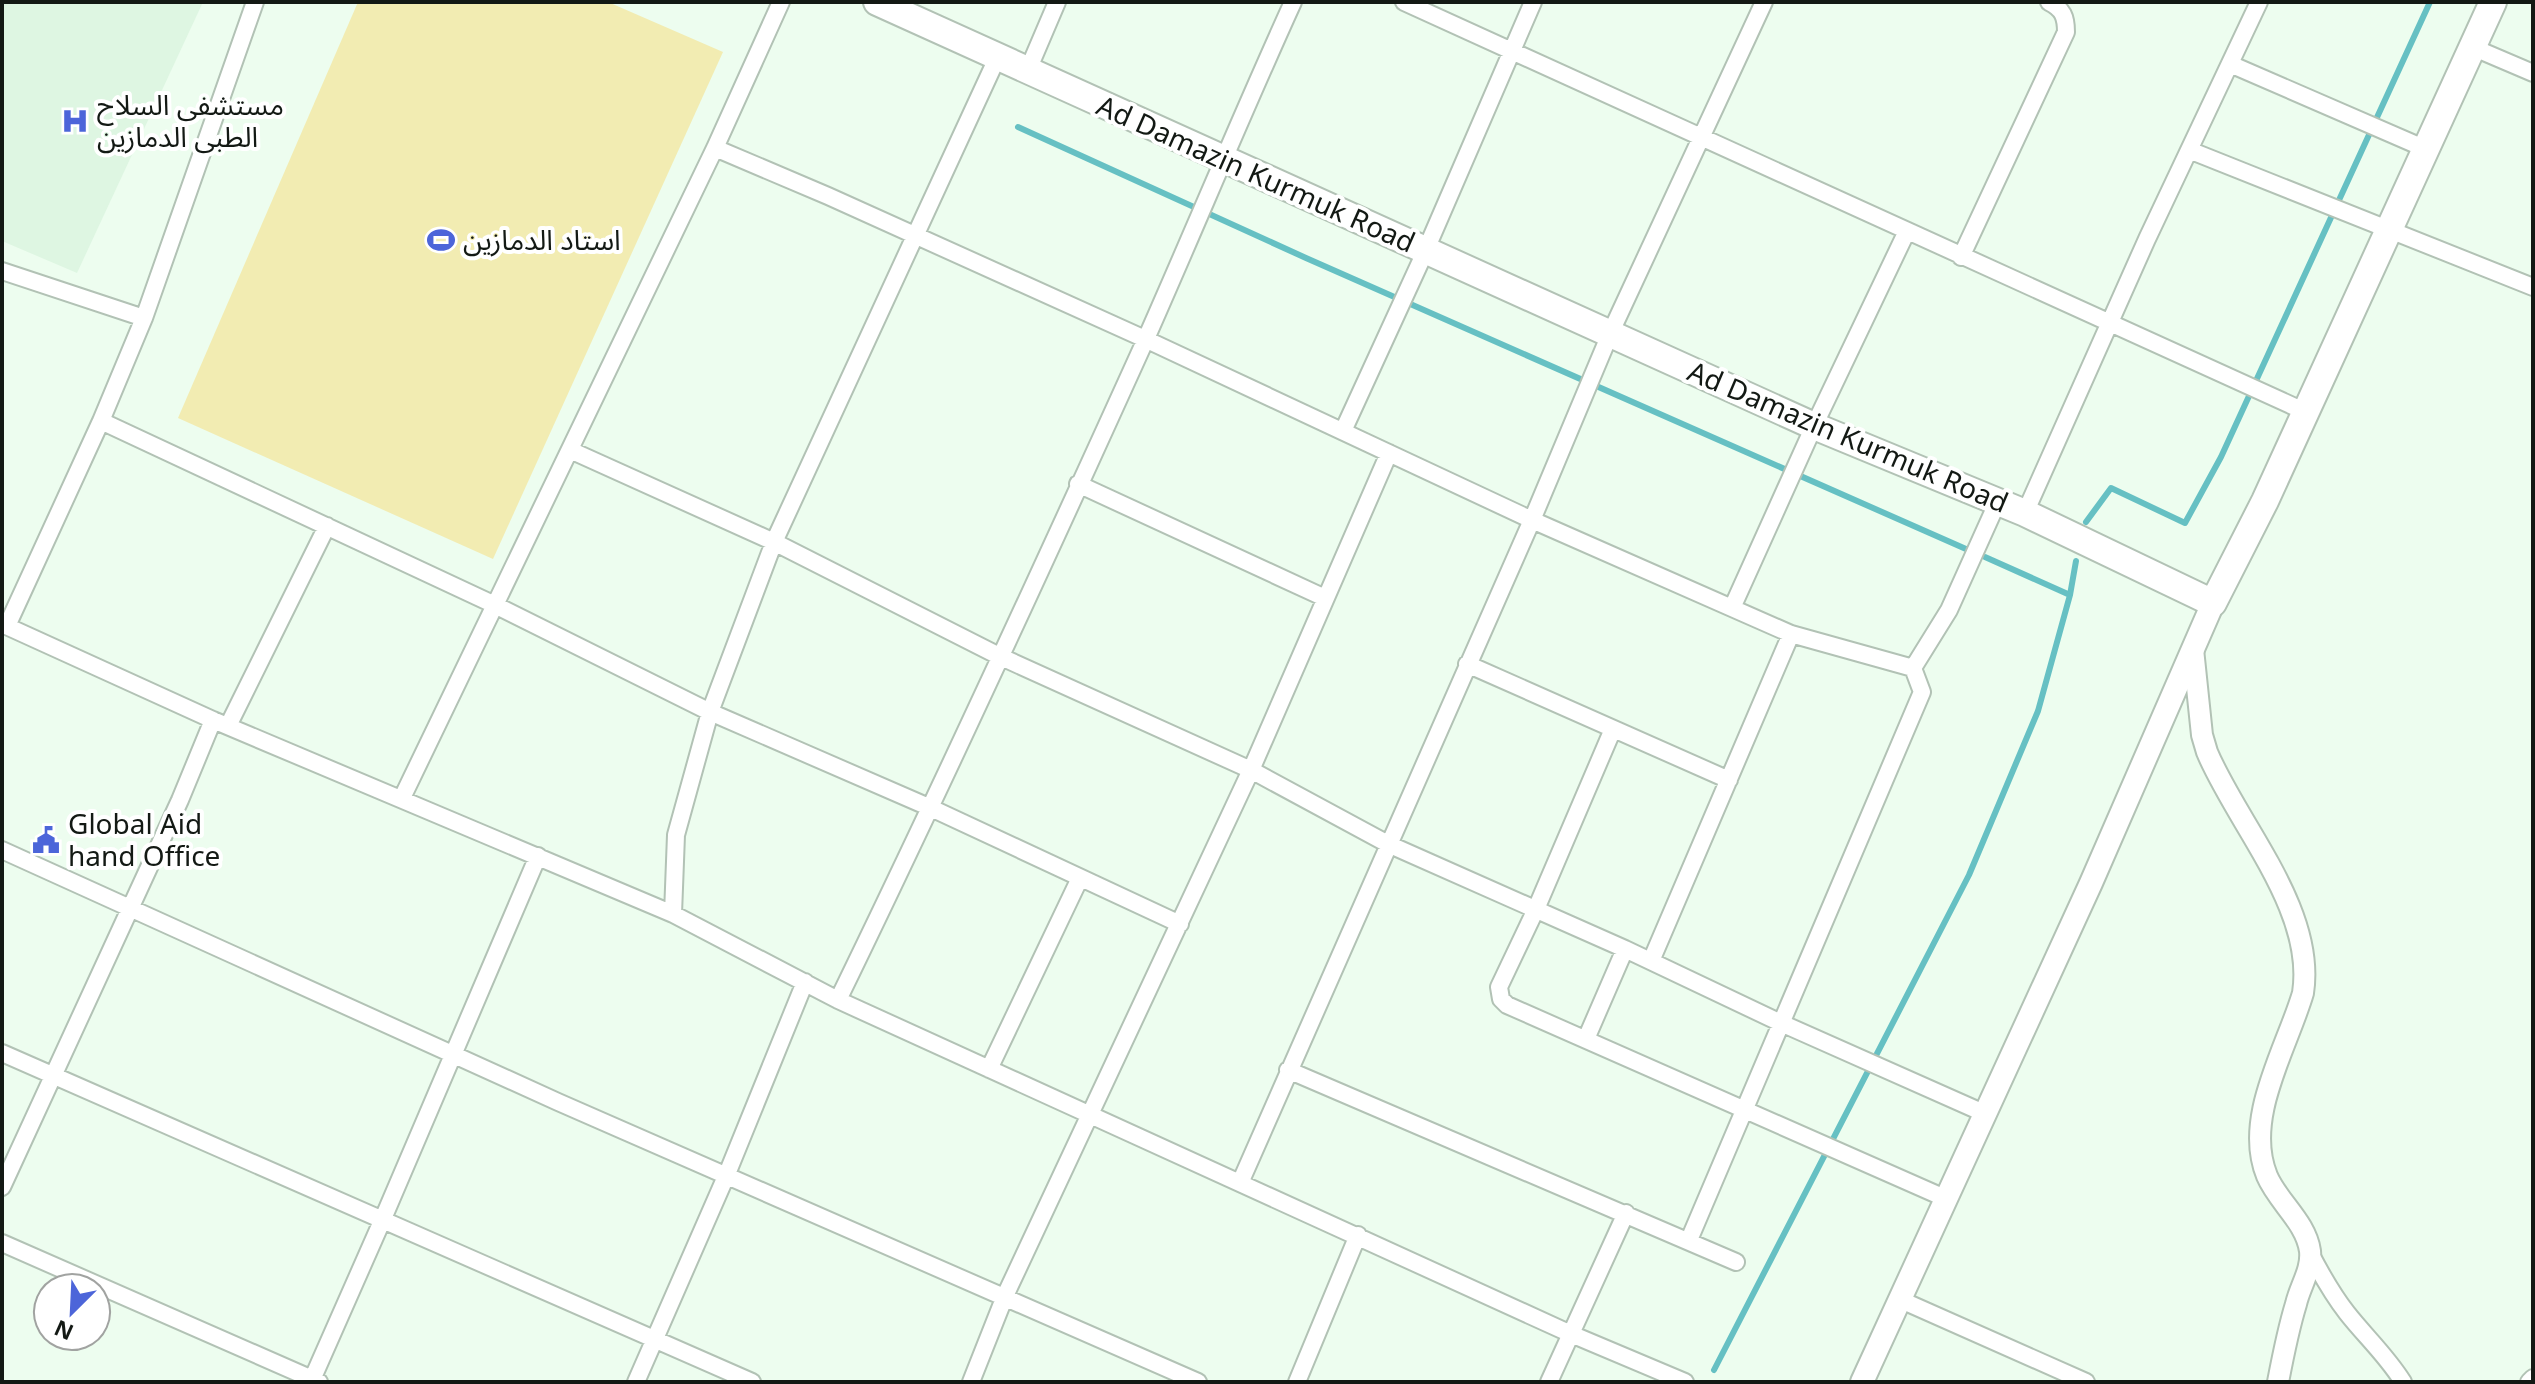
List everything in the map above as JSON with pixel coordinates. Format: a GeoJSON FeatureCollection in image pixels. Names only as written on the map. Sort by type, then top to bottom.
{"type":"FeatureCollection","features":[{"type":"Feature","properties":{"kind":"highway","name":"Ad Damazin Kurmuk Road"},"geometry":{"type":"LineString","coordinates":[[877,2],[1814,426],[2025,513],[2213,603]]}},
{"type":"Feature","properties":{"kind":"highway"},"geometry":{"type":"LineString","coordinates":[[2213,603],[2265,501],[2493,2]]}},
{"type":"Feature","properties":{"kind":"main road"},"geometry":{"type":"LineString","coordinates":[[1862,1382],[1986,1114],[2213,603]]}},
{"type":"Feature","properties":{"kind":"street"},"geometry":{"type":"LineString","coordinates":[[255,2],[144,318],[101,421],[4,625],[220,723],[673,914],[838,1000],[1571,1334],[1685,1382]]}},
{"type":"Feature","properties":{"kind":"street"},"geometry":{"type":"LineString","coordinates":[[402,798],[715,148],[781,2]]}},
{"type":"Feature","properties":{"kind":"street"},"geometry":{"type":"LineString","coordinates":[[1028,70],[1057,2]]}},
{"type":"Feature","properties":{"kind":"street"},"geometry":{"type":"LineString","coordinates":[[838,1000],[931,808],[1145,339],[1293,2]]}},
{"type":"Feature","properties":{"kind":"street"},"geometry":{"type":"LineString","coordinates":[[1404,2],[2306,412]]}},
{"type":"Feature","properties":{"kind":"street"},"geometry":{"type":"LineString","coordinates":[[1343,431],[1425,252],[1533,2]]}},
{"type":"Feature","properties":{"kind":"street"},"geometry":{"type":"LineString","coordinates":[[1240,1183],[1532,520],[1610,334],[1764,2]]}},
{"type":"Feature","properties":{"kind":"street"},"geometry":{"type":"LineString","coordinates":[[1961,257],[2066,32],[2066,19],[2058,6],[2049,2]]}},
{"type":"Feature","properties":{"kind":"street"},"geometry":{"type":"LineString","coordinates":[[2025,513],[2259,2]]}},
{"type":"Feature","properties":{"kind":"street"},"geometry":{"type":"LineString","coordinates":[[2472,47],[2533,73]]}},
{"type":"Feature","properties":{"kind":"street"},"geometry":{"type":"LineString","coordinates":[[673,914],[676,835],[710,712],[774,542],[998,56]]}},
{"type":"Feature","properties":{"kind":"street"},"geometry":{"type":"LineString","coordinates":[[2230,64],[2426,149]]}},
{"type":"Feature","properties":{"kind":"street"},"geometry":{"type":"LineString","coordinates":[[715,148],[1145,339],[1532,520],[1791,634],[1913,668]]}},
{"type":"Feature","properties":{"kind":"street"},"geometry":{"type":"LineString","coordinates":[[2189,150],[2533,287]]}},
{"type":"Feature","properties":{"kind":"street"},"geometry":{"type":"LineString","coordinates":[[1732,608],[1907,231]]}},
{"type":"Feature","properties":{"kind":"street"},"geometry":{"type":"LineString","coordinates":[[2,271],[144,318]]}},
{"type":"Feature","properties":{"kind":"street"},"geometry":{"type":"LineString","coordinates":[[101,421],[495,605],[710,712],[931,808],[1180,924]]}},
{"type":"Feature","properties":{"kind":"street"},"geometry":{"type":"LineString","coordinates":[[570,450],[774,542],[999,656],[1251,770],[1388,844],[1986,1114]]}},
{"type":"Feature","properties":{"kind":"street"},"geometry":{"type":"LineString","coordinates":[[971,1382],[1005,1296],[1251,770],[1389,453]]}},
{"type":"Feature","properties":{"kind":"street"},"geometry":{"type":"LineString","coordinates":[[1078,484],[1325,598]]}},
{"type":"Feature","properties":{"kind":"street"},"geometry":{"type":"LineString","coordinates":[[1913,668],[1949,610],[1998,501]]}},
{"type":"Feature","properties":{"kind":"street"},"geometry":{"type":"LineString","coordinates":[[2,1187],[180,800],[327,526]]}},
{"type":"Feature","properties":{"kind":"street"},"geometry":{"type":"LineString","coordinates":[[1651,961],[1791,634]]}},
{"type":"Feature","properties":{"kind":"street"},"geometry":{"type":"LineString","coordinates":[[2193,649],[2202,735],[2207,752],[2264,853],[2304,952],[2306,977],[2303,993],[2270,1085],[2261,1131],[2262,1157],[2268,1178],[2307,1239],[2310,1253],[2278,1382]]}},
{"type":"Feature","properties":{"kind":"street"},"geometry":{"type":"LineString","coordinates":[[1467,664],[1729,780]]}},
{"type":"Feature","properties":{"kind":"street"},"geometry":{"type":"LineString","coordinates":[[1689,1240],[1922,692],[1913,668]]}},
{"type":"Feature","properties":{"kind":"street"},"geometry":{"type":"LineString","coordinates":[[1613,729],[1498,993],[1507,1005],[1947,1199]]}},
{"type":"Feature","properties":{"kind":"street"},"geometry":{"type":"LineString","coordinates":[[2,850],[452,1054],[1198,1382]]}},
{"type":"Feature","properties":{"kind":"street"},"geometry":{"type":"LineString","coordinates":[[2,1243],[314,1381],[538,856]]}},
{"type":"Feature","properties":{"kind":"street"},"geometry":{"type":"LineString","coordinates":[[989,1069],[1080,878]]}},
{"type":"Feature","properties":{"kind":"street"},"geometry":{"type":"LineString","coordinates":[[1586,1039],[1625,949]]}},
{"type":"Feature","properties":{"kind":"street"},"geometry":{"type":"LineString","coordinates":[[636,1382],[727,1174],[805,982]]}},
{"type":"Feature","properties":{"kind":"street"},"geometry":{"type":"LineString","coordinates":[[2,1053],[752,1382]]}},
{"type":"Feature","properties":{"kind":"street"},"geometry":{"type":"LineString","coordinates":[[1288,1070],[1736,1262]]}},
{"type":"Feature","properties":{"kind":"street"},"geometry":{"type":"LineString","coordinates":[[1549,1382],[1626,1213]]}},
{"type":"Feature","properties":{"kind":"street"},"geometry":{"type":"LineString","coordinates":[[1297,1382],[1358,1235]]}},
{"type":"Feature","properties":{"kind":"street"},"geometry":{"type":"LineString","coordinates":[[2310,1253],[2342,1306],[2375,1343],[2403,1382]]}},
{"type":"Feature","properties":{"kind":"street"},"geometry":{"type":"LineString","coordinates":[[1901,1300],[2086,1382]]}},
{"type":"Feature","properties":{"kind":"shaded area","name":"مستشفى السلاح الطبى الدمازين"},"geometry":{"type":"Polygon","coordinates":[[[2,2],[203,2],[77,273],[2,241],[2,2]]]}},
{"type":"Feature","properties":{"kind":"shaded area"},"geometry":{"type":"Polygon","coordinates":[[[358,2],[608,2],[723,52],[493,559],[178,418],[358,2]]]}},
{"type":"Feature","properties":{"kind":"waterway"},"geometry":{"type":"LineString","coordinates":[[2086,522],[2111,488],[2185,523],[2221,457],[2430,2]]}},
{"type":"Feature","properties":{"kind":"waterway"},"geometry":{"type":"LineString","coordinates":[[1018,127],[1306,258],[1966,549]]}},
{"type":"Feature","properties":{"kind":"waterway"},"geometry":{"type":"LineString","coordinates":[[1985,557],[2070,595]]}},
{"type":"Feature","properties":{"kind":"waterway"},"geometry":{"type":"LineString","coordinates":[[1714,1370],[1969,875],[2038,711],[2070,595],[2076,561]]}},
{"type":"Feature","properties":{"kind":"place","name":"مستشفى السلاح الطبى الدمازين"},"geometry":{"type":"Point","coordinates":[75,121]}},
{"type":"Feature","properties":{"kind":"place","name":"استاد الدمازين"},"geometry":{"type":"Point","coordinates":[441,240]}},
{"type":"Feature","properties":{"kind":"place","name":"Global Aid hand Office"},"geometry":{"type":"Point","coordinates":[46,840]}}]}
